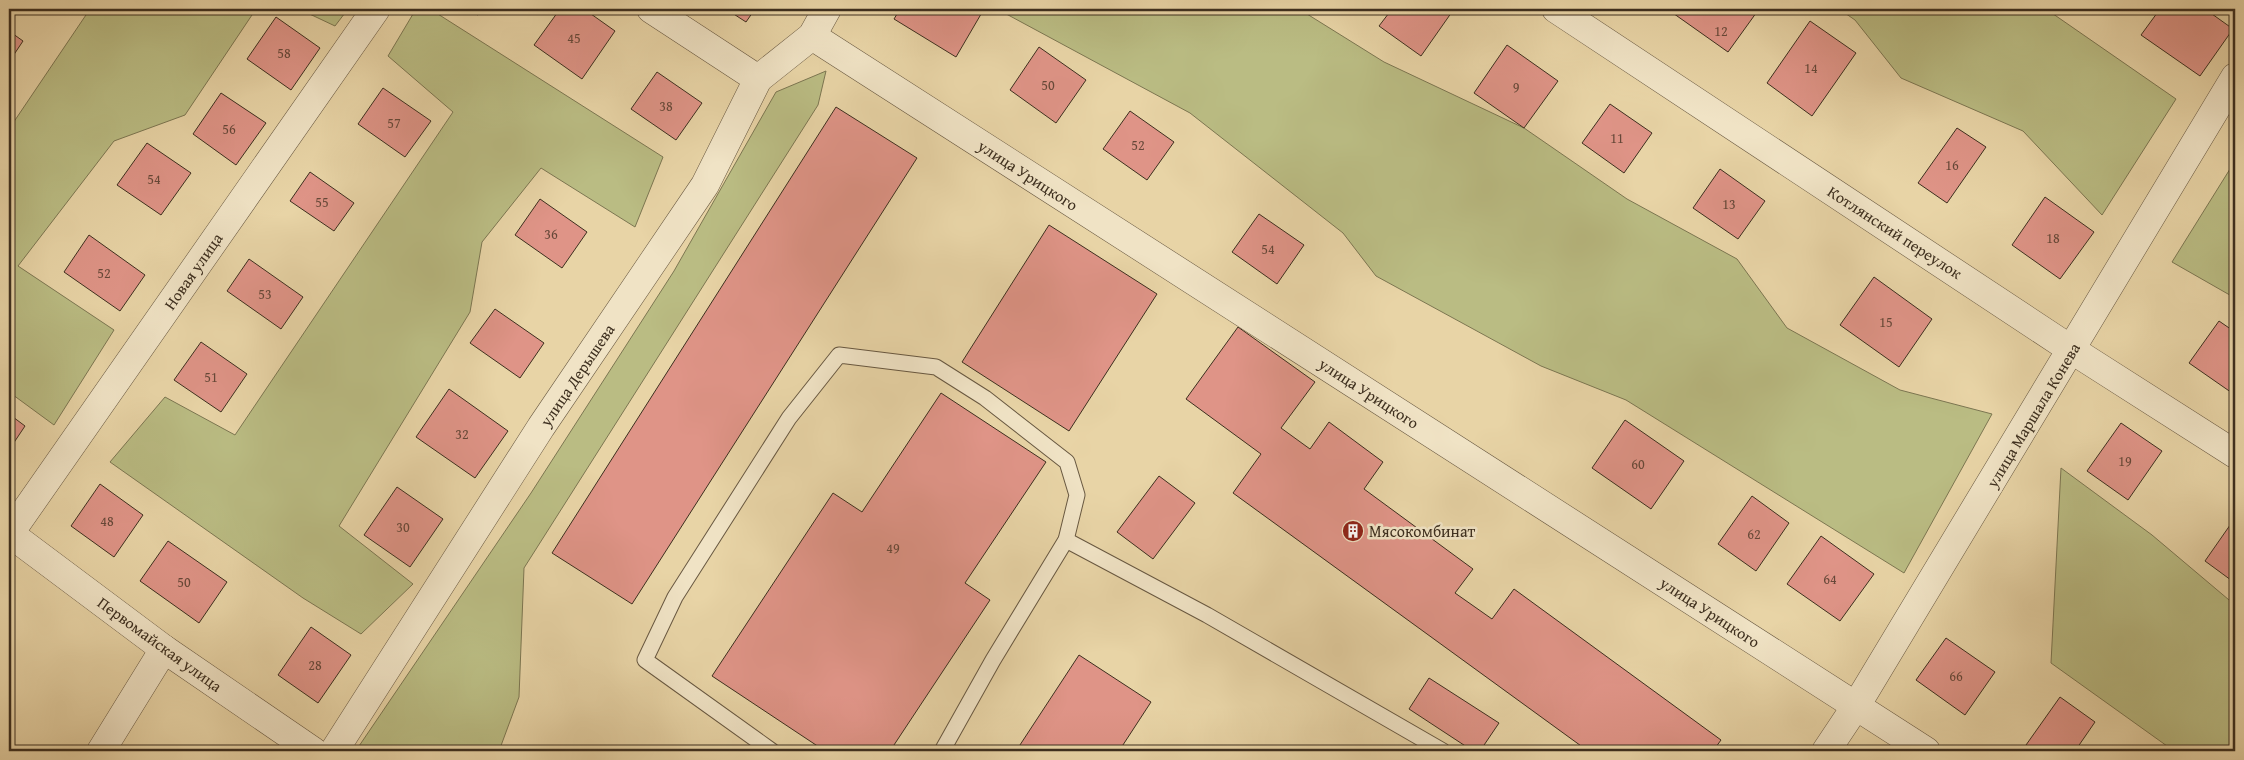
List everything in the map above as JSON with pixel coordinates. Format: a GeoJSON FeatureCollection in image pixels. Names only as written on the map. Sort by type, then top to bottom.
{"type":"FeatureCollection","features":[{"type":"Feature","properties":{"kind":"street","name":"Новая улица"},"geometry":{"type":"LineString","coordinates":[[9,533],[376,9]]}},
{"type":"Feature","properties":{"kind":"street"},"geometry":{"type":"LineString","coordinates":[[651,9],[758,79]]}},
{"type":"Feature","properties":{"kind":"street","name":"улица Дерышева"},"geometry":{"type":"LineString","coordinates":[[334,751],[542,427],[704,185],[758,79],[812,36],[827,9]]}},
{"type":"Feature","properties":{"kind":"street","name":"Котлянский переулок"},"geometry":{"type":"LineString","coordinates":[[1556,9],[2072,350],[2235,454]]}},
{"type":"Feature","properties":{"kind":"street","name":"улица Урицкого"},"geometry":{"type":"LineString","coordinates":[[812,36],[1926,751]]}},
{"type":"Feature","properties":{"kind":"street","name":"улица Маршала Конева"},"geometry":{"type":"LineString","coordinates":[[1826,751],[1856,706],[2235,77]]}},
{"type":"Feature","properties":{"kind":"street","name":"Первомайская улица"},"geometry":{"type":"LineString","coordinates":[[9,533],[164,649],[313,751]]}},
{"type":"Feature","properties":{"kind":"street"},"geometry":{"type":"LineString","coordinates":[[102,751],[164,649]]}},
{"type":"Feature","properties":{"kind":"lane"},"geometry":{"type":"LineString","coordinates":[[772,751],[645,660],[676,596],[691,572],[789,418],[839,355],[936,367],[985,398],[1067,462],[1078,495],[1066,540],[993,660],[942,751]]}},
{"type":"Feature","properties":{"kind":"lane"},"geometry":{"type":"LineString","coordinates":[[1066,540],[1207,615],[1443,751]]}},
{"type":"Feature","properties":{"kind":"green space"},"geometry":{"type":"Polygon","coordinates":[[[90,9],[256,9],[185,115],[114,141],[18,266],[114,330],[54,425],[9,392],[9,129],[90,9]]]}},
{"type":"Feature","properties":{"kind":"green space"},"geometry":{"type":"Polygon","coordinates":[[[299,9],[348,9],[335,26],[299,9]]]}},
{"type":"Feature","properties":{"kind":"green space"},"geometry":{"type":"Polygon","coordinates":[[[416,9],[430,9],[663,157],[635,227],[541,168],[482,242],[470,312],[339,526],[413,584],[361,634],[303,598],[110,462],[165,397],[235,435],[453,112],[388,56],[416,9]]]}},
{"type":"Feature","properties":{"kind":"green space"},"geometry":{"type":"Polygon","coordinates":[[[997,9],[1299,9],[1384,62],[1524,128],[1627,199],[1737,259],[1787,328],[1900,390],[1992,414],[1904,573],[1626,400],[1541,366],[1376,276],[1343,233],[1190,113],[997,9]]]}},
{"type":"Feature","properties":{"kind":"green space"},"geometry":{"type":"Polygon","coordinates":[[[1839,9],[2046,9],[2176,99],[2102,215],[2023,131],[1901,78],[1855,20],[1839,9]]]}},
{"type":"Feature","properties":{"kind":"green space"},"geometry":{"type":"Polygon","coordinates":[[[826,71],[818,105],[524,568],[519,697],[499,751],[363,751],[357,749],[531,493],[674,271],[776,92],[826,71]]]}},
{"type":"Feature","properties":{"kind":"green space"},"geometry":{"type":"Polygon","coordinates":[[[2235,161],[2235,298],[2172,262],[2235,161]]]}},
{"type":"Feature","properties":{"kind":"green space"},"geometry":{"type":"Polygon","coordinates":[[[2061,468],[2152,535],[2235,605],[2235,751],[2174,751],[2051,663],[2061,468]]]}},
{"type":"Feature","properties":{"kind":"building"},"geometry":{"type":"Polygon","coordinates":[[[468,9],[483,9],[478,15],[468,9]]]}},
{"type":"Feature","properties":{"kind":"building"},"geometry":{"type":"Polygon","coordinates":[[[560,9],[584,9],[615,31],[582,79],[534,45],[560,9]]]}},
{"type":"Feature","properties":{"kind":"building"},"geometry":{"type":"Polygon","coordinates":[[[726,9],[755,9],[746,22],[726,9]]]}},
{"type":"Feature","properties":{"kind":"building"},"geometry":{"type":"Polygon","coordinates":[[[900,9],[984,9],[956,57],[894,19],[900,9]]]}},
{"type":"Feature","properties":{"kind":"building"},"geometry":{"type":"Polygon","coordinates":[[[1392,9],[1454,9],[1421,56],[1379,26],[1392,9]]]}},
{"type":"Feature","properties":{"kind":"building"},"geometry":{"type":"Polygon","coordinates":[[[1671,9],[1759,9],[1728,52],[1670,11],[1671,9]]]}},
{"type":"Feature","properties":{"kind":"building"},"geometry":{"type":"Polygon","coordinates":[[[2160,9],[2205,9],[2233,29],[2200,76],[2141,35],[2160,9]]]}},
{"type":"Feature","properties":{"kind":"building"},"geometry":{"type":"Polygon","coordinates":[[[276,17],[320,48],[291,90],[247,59],[276,17]]]}},
{"type":"Feature","properties":{"kind":"building"},"geometry":{"type":"Polygon","coordinates":[[[1810,21],[1856,53],[1812,116],[1767,83],[1810,21]]]}},
{"type":"Feature","properties":{"kind":"building"},"geometry":{"type":"Polygon","coordinates":[[[9,31],[23,41],[9,62],[9,31]]]}},
{"type":"Feature","properties":{"kind":"building"},"geometry":{"type":"Polygon","coordinates":[[[1507,45],[1558,81],[1524,128],[1474,93],[1507,45]]]}},
{"type":"Feature","properties":{"kind":"building"},"geometry":{"type":"Polygon","coordinates":[[[1039,47],[1086,80],[1056,123],[1010,90],[1039,47]]]}},
{"type":"Feature","properties":{"kind":"building"},"geometry":{"type":"Polygon","coordinates":[[[657,72],[702,103],[676,140],[631,109],[657,72]]]}},
{"type":"Feature","properties":{"kind":"building"},"geometry":{"type":"Polygon","coordinates":[[[383,88],[431,121],[405,157],[358,124],[383,88]]]}},
{"type":"Feature","properties":{"kind":"building"},"geometry":{"type":"Polygon","coordinates":[[[221,93],[266,123],[236,165],[193,134],[221,93]]]}},
{"type":"Feature","properties":{"kind":"building"},"geometry":{"type":"Polygon","coordinates":[[[1610,104],[1652,133],[1624,173],[1582,143],[1610,104]]]}},
{"type":"Feature","properties":{"kind":"building"},"geometry":{"type":"Polygon","coordinates":[[[836,107],[917,158],[632,604],[552,553],[836,107]]]}},
{"type":"Feature","properties":{"kind":"building"},"geometry":{"type":"Polygon","coordinates":[[[1130,111],[1174,142],[1147,180],[1103,149],[1130,111]]]}},
{"type":"Feature","properties":{"kind":"building"},"geometry":{"type":"Polygon","coordinates":[[[1957,128],[1986,147],[1947,203],[1918,183],[1957,128]]]}},
{"type":"Feature","properties":{"kind":"building"},"geometry":{"type":"Polygon","coordinates":[[[147,143],[191,173],[161,215],[117,185],[147,143]]]}},
{"type":"Feature","properties":{"kind":"building"},"geometry":{"type":"Polygon","coordinates":[[[1720,169],[1765,201],[1738,239],[1693,208],[1720,169]]]}},
{"type":"Feature","properties":{"kind":"building"},"geometry":{"type":"Polygon","coordinates":[[[310,172],[354,203],[334,231],[290,201],[310,172]]]}},
{"type":"Feature","properties":{"kind":"building"},"geometry":{"type":"Polygon","coordinates":[[[2045,197],[2094,232],[2060,279],[2012,245],[2045,197]]]}},
{"type":"Feature","properties":{"kind":"building"},"geometry":{"type":"Polygon","coordinates":[[[540,199],[587,232],[562,268],[515,235],[540,199]]]}},
{"type":"Feature","properties":{"kind":"building"},"geometry":{"type":"Polygon","coordinates":[[[1259,214],[1304,245],[1277,284],[1232,252],[1259,214]]]}},
{"type":"Feature","properties":{"kind":"building"},"geometry":{"type":"Polygon","coordinates":[[[1049,225],[1157,294],[1069,431],[962,362],[1049,225]]]}},
{"type":"Feature","properties":{"kind":"building"},"geometry":{"type":"Polygon","coordinates":[[[89,235],[145,275],[120,311],[64,272],[89,235]]]}},
{"type":"Feature","properties":{"kind":"building"},"geometry":{"type":"Polygon","coordinates":[[[249,259],[303,297],[281,329],[227,291],[249,259]]]}},
{"type":"Feature","properties":{"kind":"building"},"geometry":{"type":"Polygon","coordinates":[[[1874,277],[1932,319],[1899,367],[1840,325],[1874,277]]]}},
{"type":"Feature","properties":{"kind":"building"},"geometry":{"type":"Polygon","coordinates":[[[495,309],[544,343],[520,378],[470,343],[495,309]]]}},
{"type":"Feature","properties":{"kind":"building"},"geometry":{"type":"Polygon","coordinates":[[[2219,321],[2235,332],[2235,395],[2189,363],[2219,321]]]}},
{"type":"Feature","properties":{"kind":"building","name":"Мясокомбинат"},"geometry":{"type":"Polygon","coordinates":[[[1238,327],[1315,382],[1281,428],[1310,449],[1329,422],[1383,462],[1364,489],[1473,569],[1455,593],[1492,619],[1514,589],[1721,740],[1713,751],[1588,751],[1233,493],[1261,454],[1186,399],[1238,327]]]}},
{"type":"Feature","properties":{"kind":"building"},"geometry":{"type":"Polygon","coordinates":[[[201,342],[247,374],[221,412],[174,380],[201,342]]]}},
{"type":"Feature","properties":{"kind":"building"},"geometry":{"type":"Polygon","coordinates":[[[449,389],[508,431],[475,478],[416,437],[449,389]]]}},
{"type":"Feature","properties":{"kind":"building"},"geometry":{"type":"Polygon","coordinates":[[[941,393],[1046,462],[965,583],[990,600],[890,751],[825,751],[712,676],[833,493],[862,512],[941,393]]]}},
{"type":"Feature","properties":{"kind":"building"},"geometry":{"type":"Polygon","coordinates":[[[9,414],[25,426],[9,450],[9,414]]]}},
{"type":"Feature","properties":{"kind":"building"},"geometry":{"type":"Polygon","coordinates":[[[1625,420],[1684,461],[1651,509],[1592,468],[1625,420]]]}},
{"type":"Feature","properties":{"kind":"building"},"geometry":{"type":"Polygon","coordinates":[[[2121,423],[2162,451],[2128,500],[2087,471],[2121,423]]]}},
{"type":"Feature","properties":{"kind":"building"},"geometry":{"type":"Polygon","coordinates":[[[1159,476],[1195,503],[1153,559],[1117,532],[1159,476]]]}},
{"type":"Feature","properties":{"kind":"building"},"geometry":{"type":"Polygon","coordinates":[[[100,484],[143,515],[114,557],[71,526],[100,484]]]}},
{"type":"Feature","properties":{"kind":"building"},"geometry":{"type":"Polygon","coordinates":[[[397,487],[443,519],[410,567],[364,535],[397,487]]]}},
{"type":"Feature","properties":{"kind":"building"},"geometry":{"type":"Polygon","coordinates":[[[1752,496],[1789,523],[1756,571],[1718,544],[1752,496]]]}},
{"type":"Feature","properties":{"kind":"building"},"geometry":{"type":"Polygon","coordinates":[[[2235,518],[2235,583],[2205,561],[2235,518]]]}},
{"type":"Feature","properties":{"kind":"building"},"geometry":{"type":"Polygon","coordinates":[[[1821,536],[1874,574],[1840,621],[1787,584],[1821,536]]]}},
{"type":"Feature","properties":{"kind":"building"},"geometry":{"type":"Polygon","coordinates":[[[168,541],[227,582],[199,623],[140,581],[168,541]]]}},
{"type":"Feature","properties":{"kind":"building"},"geometry":{"type":"Polygon","coordinates":[[[311,627],[351,655],[318,703],[278,675],[311,627]]]}},
{"type":"Feature","properties":{"kind":"building"},"geometry":{"type":"Polygon","coordinates":[[[1946,638],[1995,672],[1965,715],[1916,680],[1946,638]]]}},
{"type":"Feature","properties":{"kind":"building"},"geometry":{"type":"Polygon","coordinates":[[[1079,655],[1151,702],[1119,751],[1016,751],[1079,655]]]}},
{"type":"Feature","properties":{"kind":"building"},"geometry":{"type":"Polygon","coordinates":[[[1429,678],[1499,723],[1480,751],[1473,751],[1409,709],[1429,678]]]}},
{"type":"Feature","properties":{"kind":"building"},"geometry":{"type":"Polygon","coordinates":[[[2060,697],[2095,722],[2075,751],[2035,751],[2026,745],[2060,697]]]}},
{"type":"Feature","properties":{"kind":"place","name":"Мясокомбинат"},"geometry":{"type":"Point","coordinates":[1353,531]}}]}
